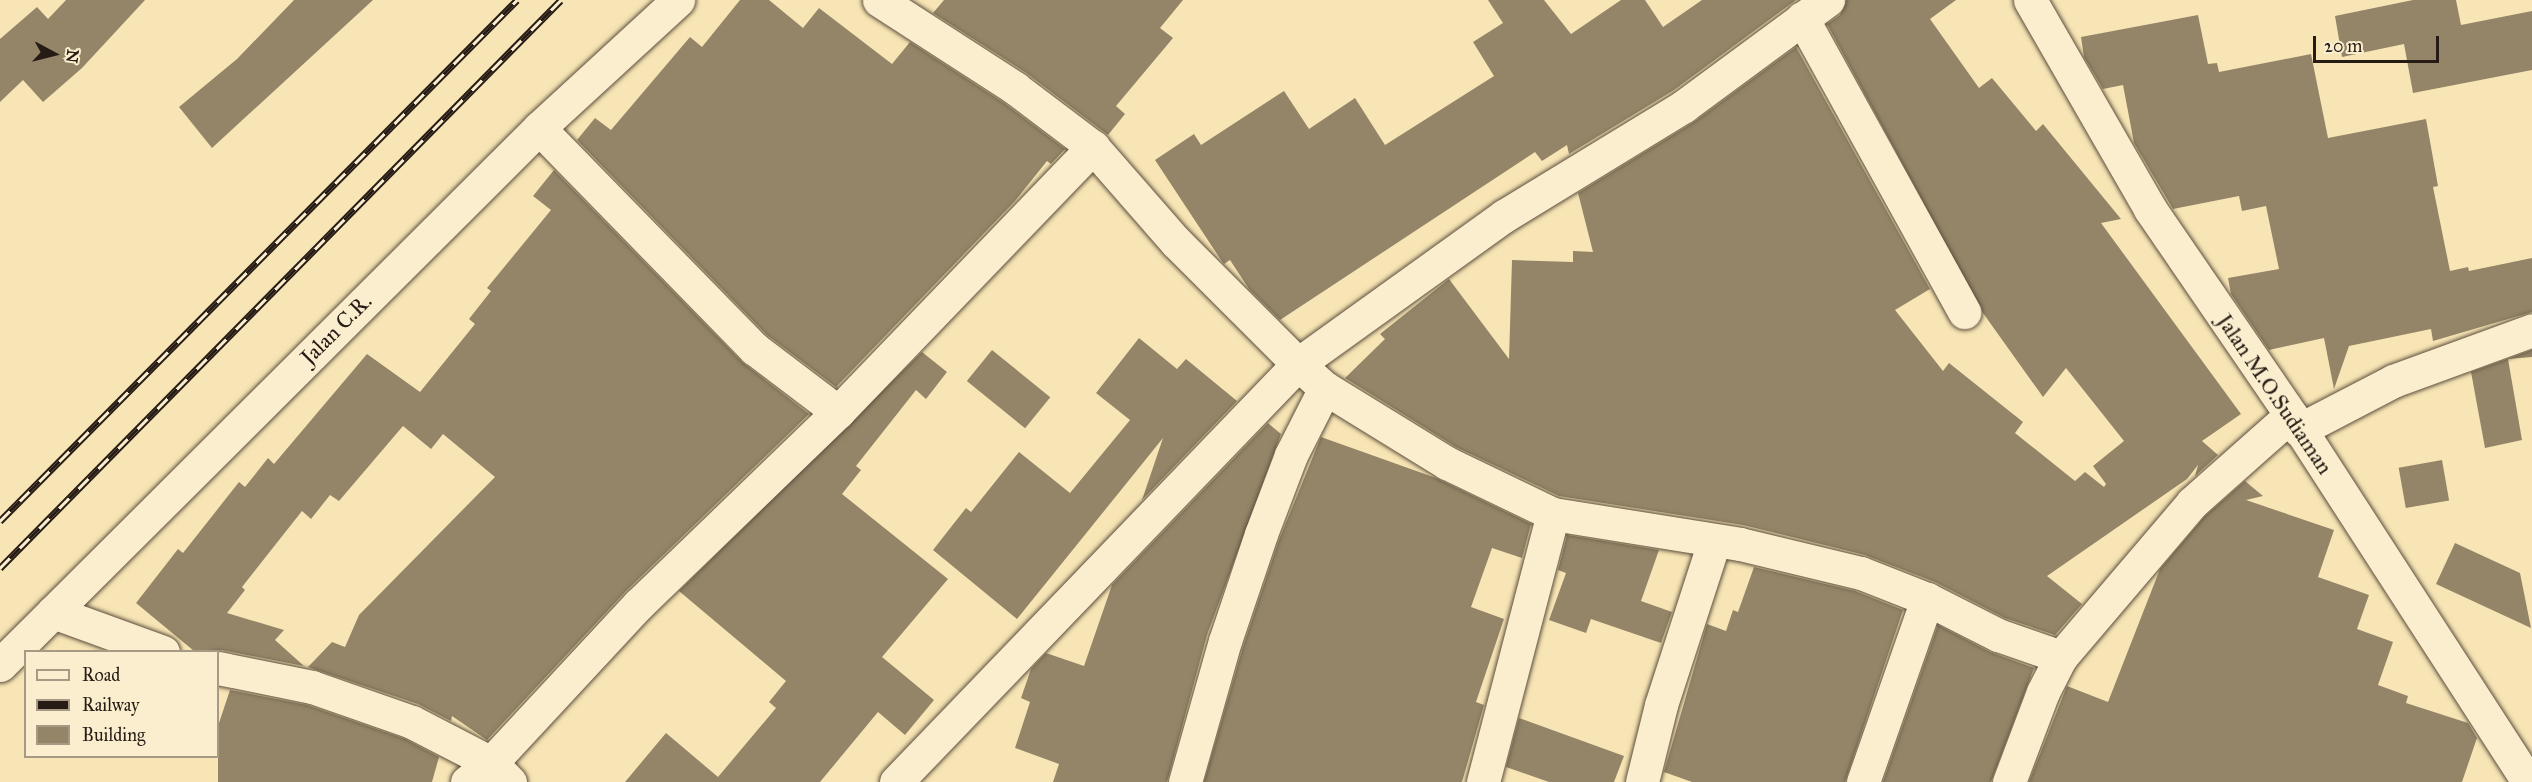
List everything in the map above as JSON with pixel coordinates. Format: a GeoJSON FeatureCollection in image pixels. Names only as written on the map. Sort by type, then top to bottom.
{"type":"FeatureCollection","features":[{"type":"Feature","properties":{"kind":"street","name":"Jalan C.R."},"geometry":{"type":"LineString","coordinates":[[0,665],[539,128],[678,0]]}},
{"type":"Feature","properties":{"kind":"street"},"geometry":{"type":"LineString","coordinates":[[879,0],[1015,88],[1093,147],[1176,242],[1298,364],[1325,388],[1447,463],[1553,514],[1850,569],[1927,598],[1998,634],[2061,657]]}},
{"type":"Feature","properties":{"kind":"street","name":"Jalan M.O.Sudiaman"},"geometry":{"type":"LineString","coordinates":[[2030,0],[2150,209],[2295,423],[2528,782]]}},
{"type":"Feature","properties":{"kind":"street"},"geometry":{"type":"LineString","coordinates":[[896,782],[1298,364],[1504,216],[1684,106],[1815,9],[1964,312]]}},
{"type":"Feature","properties":{"kind":"street"},"geometry":{"type":"LineString","coordinates":[[539,128],[755,349],[838,412]]}},
{"type":"Feature","properties":{"kind":"street"},"geometry":{"type":"LineString","coordinates":[[219,668],[312,687],[390,714],[489,776],[639,604],[838,412],[1093,147]]}},
{"type":"Feature","properties":{"kind":"street"},"geometry":{"type":"LineString","coordinates":[[2009,782],[2043,692],[2061,657],[2192,503],[2295,423],[2393,381],[2532,330]]}},
{"type":"Feature","properties":{"kind":"street"},"geometry":{"type":"LineString","coordinates":[[1185,782],[1225,641],[1261,534],[1291,455],[1325,388]]}},
{"type":"Feature","properties":{"kind":"street"},"geometry":{"type":"LineString","coordinates":[[1483,782],[1553,514]]}},
{"type":"Feature","properties":{"kind":"street"},"geometry":{"type":"LineString","coordinates":[[1642,782],[1665,694],[1714,542]]}},
{"type":"Feature","properties":{"kind":"street"},"geometry":{"type":"LineString","coordinates":[[1863,782],[1927,598]]}},
{"type":"Feature","properties":{"kind":"street"},"geometry":{"type":"LineString","coordinates":[[53,612],[160,650]]}},
{"type":"Feature","properties":{"kind":"building"},"geometry":{"type":"Polygon","coordinates":[[[66,0],[145,0],[82,68],[43,102],[23,80],[0,102],[0,39],[37,7],[48,19],[66,0]]]}},
{"type":"Feature","properties":{"kind":"building"},"geometry":{"type":"Polygon","coordinates":[[[294,0],[373,0],[212,148],[179,107],[237,59],[294,0]]]}},
{"type":"Feature","properties":{"kind":"building"},"geometry":{"type":"Polygon","coordinates":[[[740,0],[769,0],[803,28],[819,8],[892,64],[910,42],[1004,103],[1065,149],[1051,164],[1047,161],[1015,201],[836,387],[767,335],[577,140],[595,118],[611,130],[690,37],[702,47],[740,0]]]}},
{"type":"Feature","properties":{"kind":"building"},"geometry":{"type":"Polygon","coordinates":[[[944,0],[1183,0],[1160,28],[1173,38],[1116,106],[1125,114],[1108,135],[1025,72],[933,13],[944,0]]]}},
{"type":"Feature","properties":{"kind":"building"},"geometry":{"type":"Polygon","coordinates":[[[1488,0],[1544,0],[1571,34],[1621,0],[1645,0],[1663,27],[1702,0],[1796,0],[1674,90],[1569,154],[1567,145],[1542,161],[1535,152],[1280,320],[1249,289],[1230,260],[1224,264],[1155,160],[1194,134],[1201,145],[1284,91],[1309,129],[1355,98],[1385,145],[1494,76],[1473,42],[1503,23],[1488,0]]]}},
{"type":"Feature","properties":{"kind":"building"},"geometry":{"type":"Polygon","coordinates":[[[1846,0],[1956,0],[1930,19],[1979,88],[1992,78],[2036,131],[2043,124],[2121,219],[2101,223],[2241,414],[2202,441],[2218,455],[2195,476],[2198,465],[2187,479],[2047,576],[2082,604],[2055,635],[2005,618],[1935,582],[1865,555],[1743,525],[1559,496],[1456,447],[1345,378],[1385,339],[1380,334],[1449,279],[1509,359],[1512,260],[1573,262],[1573,251],[1593,252],[1578,193],[1694,122],[1796,47],[1930,289],[1895,310],[1943,371],[1949,363],[2023,422],[2015,433],[2075,481],[2085,472],[2104,487],[2106,484],[2093,466],[2124,441],[2066,368],[2043,397],[1983,313],[1827,24],[1840,15],[1846,0]]]}},
{"type":"Feature","properties":{"kind":"building"},"geometry":{"type":"Polygon","coordinates":[[[2413,0],[2456,0],[2461,25],[2532,11],[2532,70],[2413,93],[2404,44],[2342,57],[2335,16],[2413,0]]]}},
{"type":"Feature","properties":{"kind":"building"},"geometry":{"type":"Polygon","coordinates":[[[2198,15],[2208,64],[2217,63],[2219,72],[2311,54],[2328,138],[2426,119],[2438,186],[2433,187],[2450,271],[2468,267],[2469,271],[2532,258],[2532,312],[2433,341],[2431,329],[2349,346],[2334,389],[2324,338],[2269,350],[2231,294],[2228,278],[2279,269],[2266,206],[2242,211],[2239,196],[2173,209],[2134,143],[2123,85],[2103,89],[2084,57],[2081,37],[2198,15]]]}},
{"type":"Feature","properties":{"kind":"building"},"geometry":{"type":"Polygon","coordinates":[[[554,170],[742,362],[809,414],[626,591],[487,740],[452,716],[451,721],[418,704],[308,667],[332,642],[345,647],[359,615],[495,477],[443,434],[431,449],[403,426],[339,501],[330,495],[311,519],[302,511],[242,587],[245,590],[227,613],[284,630],[275,640],[304,666],[222,650],[193,650],[136,603],[178,549],[183,553],[239,482],[245,487],[268,458],[274,464],[367,354],[420,392],[475,324],[469,319],[491,291],[487,288],[551,210],[533,196],[554,170]]]}},
{"type":"Feature","properties":{"kind":"building"},"geometry":{"type":"Polygon","coordinates":[[[1139,338],[1177,369],[1186,359],[1237,401],[1142,500],[1163,438],[1017,619],[933,550],[966,508],[971,512],[1019,452],[1070,493],[1130,420],[1096,393],[1139,338]]]}},
{"type":"Feature","properties":{"kind":"building"},"geometry":{"type":"Polygon","coordinates":[[[992,350],[1050,397],[1025,428],[967,381],[992,350]]]}},
{"type":"Feature","properties":{"kind":"building"},"geometry":{"type":"Polygon","coordinates":[[[2532,350],[2532,357],[2508,359],[2522,440],[2485,448],[2471,372],[2532,350]]]}},
{"type":"Feature","properties":{"kind":"building"},"geometry":{"type":"Polygon","coordinates":[[[922,352],[947,372],[926,399],[916,390],[856,466],[861,470],[842,494],[948,579],[882,657],[934,700],[905,735],[878,712],[820,782],[625,782],[666,733],[718,777],[776,708],[769,702],[786,681],[679,591],[922,352]]]}},
{"type":"Feature","properties":{"kind":"building"},"geometry":{"type":"Polygon","coordinates":[[[1268,423],[1281,434],[1207,635],[1167,782],[1053,782],[1059,764],[1015,748],[1030,702],[1021,698],[1031,669],[1046,653],[1084,666],[1112,585],[1268,423]]]}},
{"type":"Feature","properties":{"kind":"building"},"geometry":{"type":"Polygon","coordinates":[[[1321,437],[1436,478],[1531,524],[1522,558],[1492,548],[1471,607],[1504,619],[1476,702],[1484,705],[1462,782],[1204,782],[1243,647],[1279,540],[1321,437]]]}},
{"type":"Feature","properties":{"kind":"building"},"geometry":{"type":"Polygon","coordinates":[[[2442,460],[2449,500],[2406,508],[2399,468],[2442,460]]]}},
{"type":"Feature","properties":{"kind":"building"},"geometry":{"type":"Polygon","coordinates":[[[2245,481],[2263,496],[2246,500],[2334,530],[2318,577],[2369,595],[2357,629],[2393,642],[2378,685],[2408,696],[2406,703],[2468,723],[2477,738],[2462,782],[2029,782],[2067,686],[2108,702],[2160,569],[2205,516],[2245,481]]]}},
{"type":"Feature","properties":{"kind":"building"},"geometry":{"type":"Polygon","coordinates":[[[1567,535],[1659,550],[1641,601],[1672,612],[1661,643],[1591,619],[1586,633],[1549,620],[1566,573],[1558,570],[1567,535]]]}},
{"type":"Feature","properties":{"kind":"building"},"geometry":{"type":"Polygon","coordinates":[[[2455,543],[2520,573],[2531,628],[2436,584],[2455,543]]]}},
{"type":"Feature","properties":{"kind":"building"},"geometry":{"type":"Polygon","coordinates":[[[1754,567],[1855,591],[1903,610],[1845,782],[1692,782],[1664,772],[1707,624],[1726,631],[1733,610],[1738,612],[1754,567]]]}},
{"type":"Feature","properties":{"kind":"building"},"geometry":{"type":"Polygon","coordinates":[[[1938,625],[1990,652],[2034,668],[1991,782],[1883,782],[1938,625]]]}},
{"type":"Feature","properties":{"kind":"building"},"geometry":{"type":"Polygon","coordinates":[[[230,690],[307,705],[405,739],[439,757],[432,782],[218,782],[219,723],[230,690]]]}},
{"type":"Feature","properties":{"kind":"building"},"geometry":{"type":"Polygon","coordinates":[[[1519,718],[1624,756],[1614,782],[1549,782],[1506,767],[1519,718]]]}},
{"type":"Feature","properties":{"kind":"railway"},"geometry":{"type":"LineString","coordinates":[[0,521],[517,0]]}},
{"type":"Feature","properties":{"kind":"railway"},"geometry":{"type":"LineString","coordinates":[[0,568],[561,0]]}}]}
